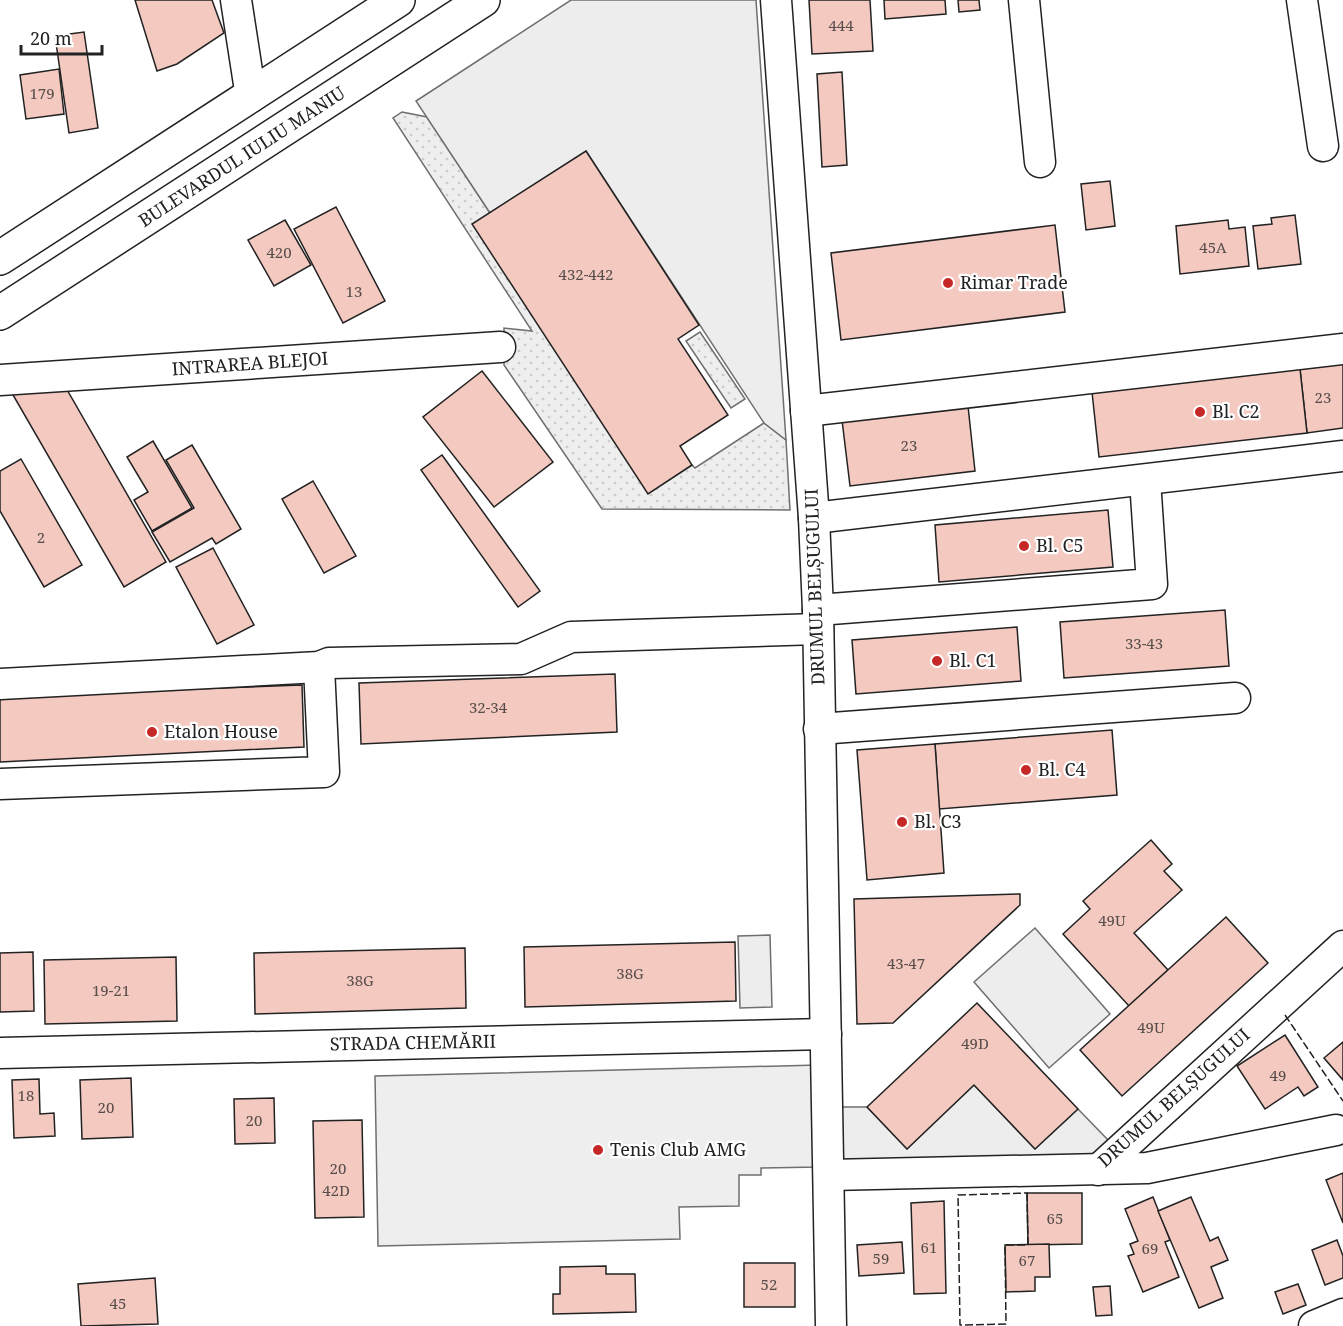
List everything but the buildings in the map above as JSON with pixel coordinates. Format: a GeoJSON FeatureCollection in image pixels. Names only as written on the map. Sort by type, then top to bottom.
{"type":"FeatureCollection","features":[{"type":"Feature","properties":{"kind":"main road"},"geometry":{"type":"LineString","coordinates":[[0,258],[398,0]]}},
{"type":"Feature","properties":{"kind":"main road","name":"BULEVARDUL IULIU MANIU"},"geometry":{"type":"LineString","coordinates":[[0,314],[483,0]]}},
{"type":"Feature","properties":{"kind":"street"},"geometry":{"type":"LineString","coordinates":[[236,0],[251,97]]}},
{"type":"Feature","properties":{"kind":"street","name":"DRUMUL BELȘUGULUI"},"geometry":{"type":"LineString","coordinates":[[776,0],[814,518],[830,1175],[831,1326]]}},
{"type":"Feature","properties":{"kind":"street"},"geometry":{"type":"LineString","coordinates":[[1024,0],[1040,162]]}},
{"type":"Feature","properties":{"kind":"street"},"geometry":{"type":"LineString","coordinates":[[1302,0],[1323,146]]}},
{"type":"Feature","properties":{"kind":"street","name":"INTRAREA BLEJOI"},"geometry":{"type":"LineString","coordinates":[[0,381],[500,346]]}},
{"type":"Feature","properties":{"kind":"street"},"geometry":{"type":"LineString","coordinates":[[806,411],[1343,349]]}},
{"type":"Feature","properties":{"kind":"street"},"geometry":{"type":"LineString","coordinates":[[814,518],[1343,456]]}},
{"type":"Feature","properties":{"kind":"street"},"geometry":{"type":"LineString","coordinates":[[0,684],[319,667],[328,663],[521,658],[571,638],[818,620],[1152,584],[1145,480]]}},
{"type":"Feature","properties":{"kind":"street"},"geometry":{"type":"LineString","coordinates":[[0,784],[324,772],[319,667]]}},
{"type":"Feature","properties":{"kind":"street"},"geometry":{"type":"LineString","coordinates":[[819,729],[1235,698]]}},
{"type":"Feature","properties":{"kind":"street","name":"DRUMUL BELȘUGULUI"},"geometry":{"type":"LineString","coordinates":[[830,1175],[1098,1170],[1343,946]]}},
{"type":"Feature","properties":{"kind":"street","name":"STRADA CHEMĂRII"},"geometry":{"type":"LineString","coordinates":[[0,1053],[826,1034]]}},
{"type":"Feature","properties":{"kind":"street"},"geometry":{"type":"LineString","coordinates":[[1098,1170],[1147,1168],[1336,1130]]}},
{"type":"Feature","properties":{"kind":"street"},"geometry":{"type":"LineString","coordinates":[[1314,1326],[1343,1314]]}},
{"type":"Feature","properties":{"kind":"shaded area"},"geometry":{"type":"Polygon","coordinates":[[[571,0],[756,0],[786,440],[764,423],[586,151],[490,213],[416,101],[571,0]]]}},
{"type":"Feature","properties":{"kind":"shaded area"},"geometry":{"type":"Polygon","coordinates":[[[402,112],[427,117],[490,213],[649,493],[692,465],[695,468],[764,423],[786,440],[790,510],[602,509],[504,365],[504,328],[532,331],[393,118],[402,112]]]}},
{"type":"Feature","properties":{"kind":"shaded area"},"geometry":{"type":"Polygon","coordinates":[[[700,332],[745,399],[731,408],[686,341],[700,332]]]}},
{"type":"Feature","properties":{"kind":"shaded area"},"geometry":{"type":"Polygon","coordinates":[[[1035,928],[1110,1014],[1049,1068],[974,982],[1035,928]]]}},
{"type":"Feature","properties":{"kind":"shaded area"},"geometry":{"type":"Polygon","coordinates":[[[770,935],[772,1007],[740,1008],[738,936],[770,935]]]}},
{"type":"Feature","properties":{"kind":"shaded area","name":"Tenis Club AMG"},"geometry":{"type":"Polygon","coordinates":[[[818,1065],[819,1167],[761,1168],[761,1175],[739,1175],[739,1206],[679,1207],[680,1239],[378,1246],[375,1076],[818,1065]]]}},
{"type":"Feature","properties":{"kind":"shaded area"},"geometry":{"type":"Polygon","coordinates":[[[974,1085],[1035,1149],[1078,1109],[1108,1140],[1088,1160],[843,1164],[842,1107],[867,1107],[907,1149],[974,1085]]]}},
{"type":"Feature","properties":{"kind":"fence"},"geometry":{"type":"LineString","coordinates":[[1285,1015],[1343,1101]]}},
{"type":"Feature","properties":{"kind":"fence"},"geometry":{"type":"LineString","coordinates":[[1027,1193],[1028,1245],[1005,1245],[1006,1324],[960,1325],[958,1195],[1027,1193]]}},
{"type":"Feature","properties":{"kind":"place","name":"Rimar Trade"},"geometry":{"type":"Point","coordinates":[948,283]}},
{"type":"Feature","properties":{"kind":"place","name":"Bl. C2"},"geometry":{"type":"Point","coordinates":[1200,412]}},
{"type":"Feature","properties":{"kind":"place","name":"Bl. C5"},"geometry":{"type":"Point","coordinates":[1024,546]}},
{"type":"Feature","properties":{"kind":"place","name":"Bl. C1"},"geometry":{"type":"Point","coordinates":[937,661]}},
{"type":"Feature","properties":{"kind":"place","name":"Etalon House"},"geometry":{"type":"Point","coordinates":[152,732]}},
{"type":"Feature","properties":{"kind":"place","name":"Bl. C4"},"geometry":{"type":"Point","coordinates":[1026,770]}},
{"type":"Feature","properties":{"kind":"place","name":"Bl. C3"},"geometry":{"type":"Point","coordinates":[902,822]}},
{"type":"Feature","properties":{"kind":"place","name":"Tenis Club AMG"},"geometry":{"type":"Point","coordinates":[598,1150]}}]}
